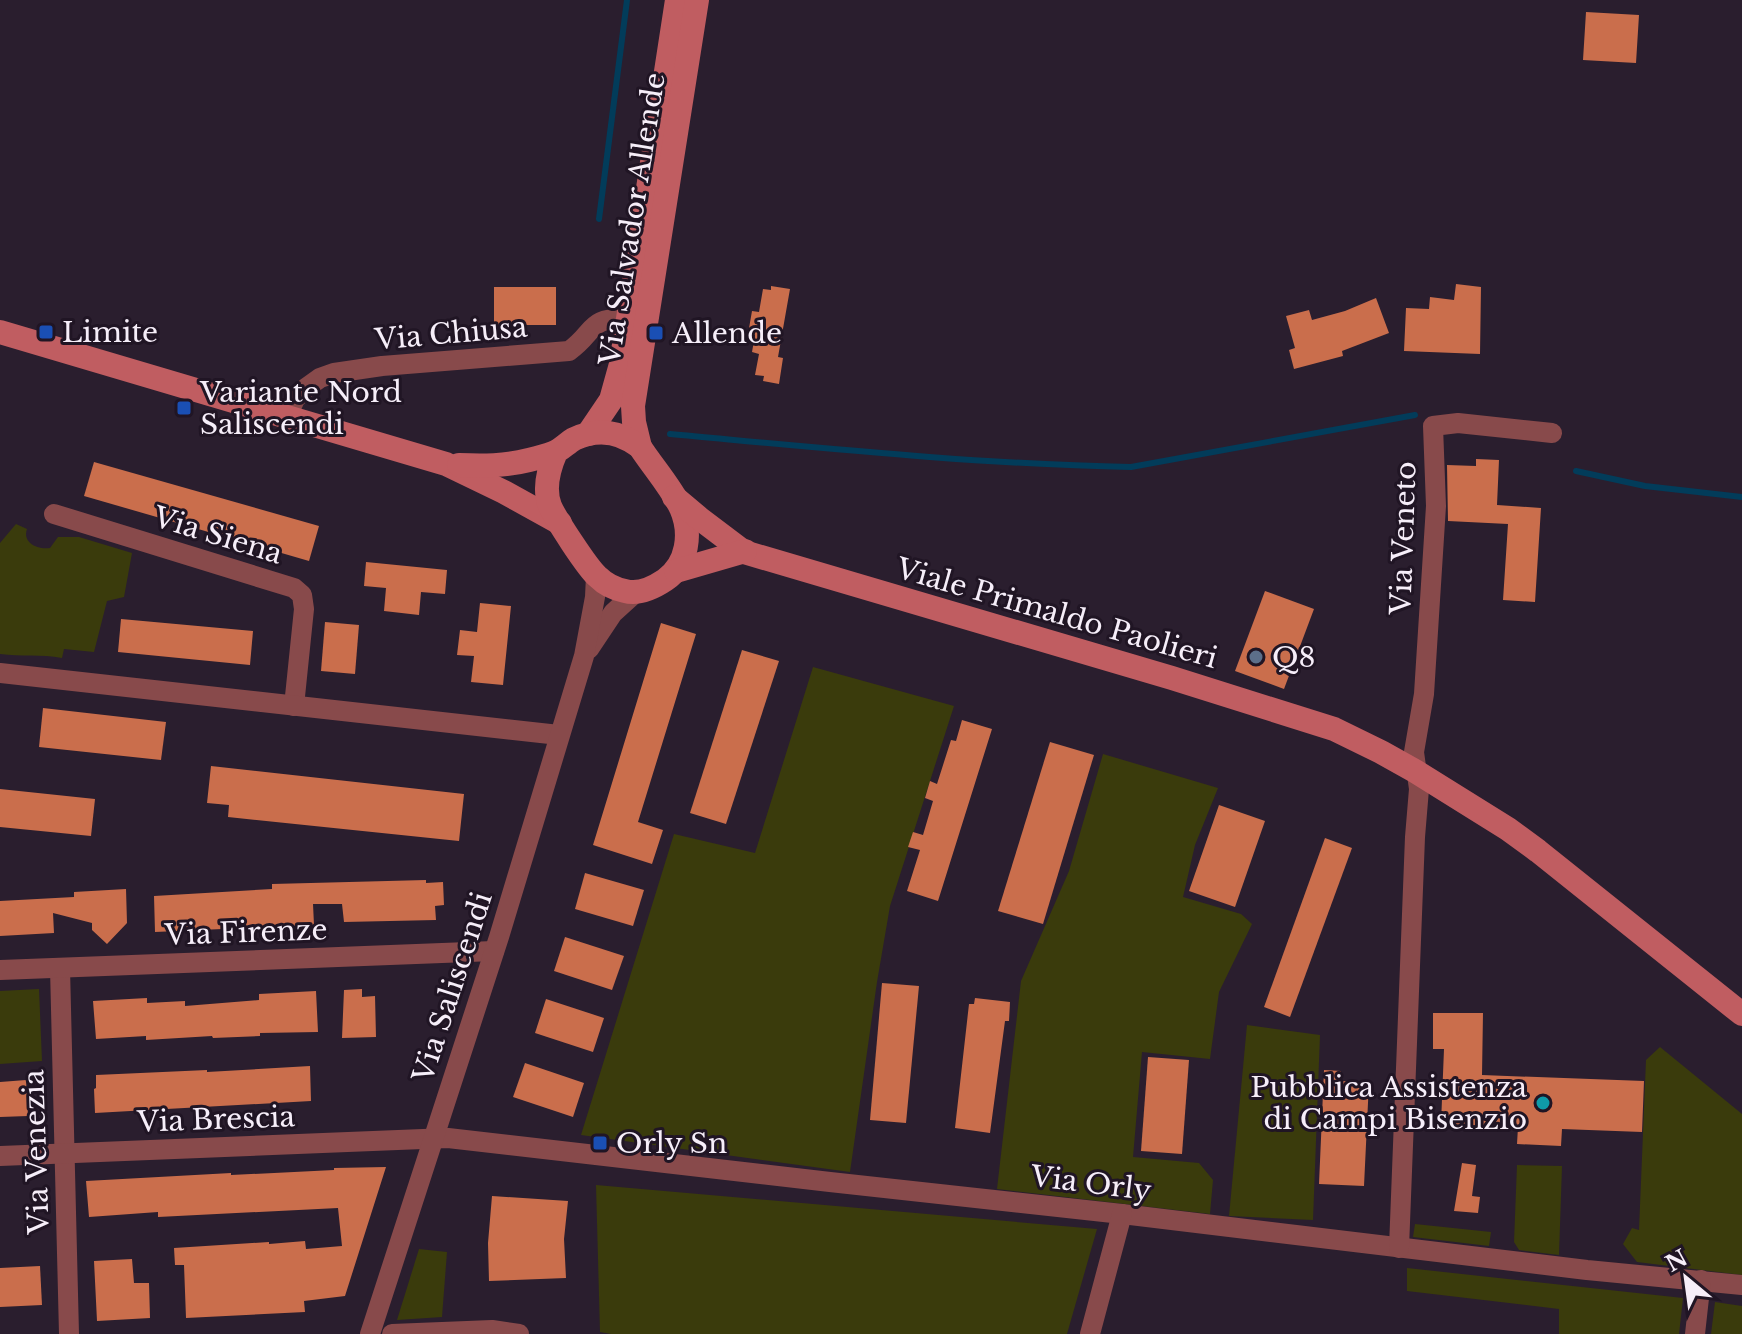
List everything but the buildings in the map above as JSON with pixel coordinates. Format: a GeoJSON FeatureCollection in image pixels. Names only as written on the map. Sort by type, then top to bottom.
{"type":"FeatureCollection","features":[{"type":"Feature","properties":{"kind":"main road","name":"Via Salvador Allende"},"geometry":{"type":"LineString","coordinates":[[588,434],[611,400],[621,364],[677,0]]}},
{"type":"Feature","properties":{"kind":"main road","name":"Via Salvador Allende"},"geometry":{"type":"LineString","coordinates":[[640,447],[633,406],[697,0]]}},
{"type":"Feature","properties":{"kind":"main road"},"geometry":{"type":"LineString","coordinates":[[0,332],[446,464],[560,523]]}},
{"type":"Feature","properties":{"kind":"main road"},"geometry":{"type":"LineString","coordinates":[[446,464],[498,466],[556,452],[588,434],[607,432],[640,447]]}},
{"type":"Feature","properties":{"kind":"main road","name":"Viale Primaldo Paolieri"},"geometry":{"type":"LineString","coordinates":[[640,447],[682,509],[687,530],[685,552],[676,571]]}},
{"type":"Feature","properties":{"kind":"main road"},"geometry":{"type":"LineString","coordinates":[[556,452],[549,471],[550,505],[596,576],[611,586],[635,593],[662,582],[676,571],[745,551]]}},
{"type":"Feature","properties":{"kind":"main road","name":"Viale Primaldo Paolieri"},"geometry":{"type":"LineString","coordinates":[[674,497],[745,551],[1334,729],[1467,802],[1538,851],[1742,1014]]}},
{"type":"Feature","properties":{"kind":"street","name":"Via Chiusa"},"geometry":{"type":"LineString","coordinates":[[287,417],[295,399],[306,388],[334,373],[382,366],[569,351],[599,322],[628,319]]}},
{"type":"Feature","properties":{"kind":"street","name":"Via Veneto"},"geometry":{"type":"LineString","coordinates":[[1415,771],[1414,752],[1424,694],[1436,506],[1433,426],[1458,423],[1552,433]]}},
{"type":"Feature","properties":{"kind":"street","name":"Via Siena"},"geometry":{"type":"LineString","coordinates":[[54,514],[294,588],[302,595],[304,609],[294,706]]}},
{"type":"Feature","properties":{"kind":"street","name":"Via Saliscendi"},"geometry":{"type":"LineString","coordinates":[[370,1334],[494,951],[584,656],[596,576]]}},
{"type":"Feature","properties":{"kind":"street","name":"Via Saliscendi"},"geometry":{"type":"LineString","coordinates":[[584,656],[613,613],[635,593]]}},
{"type":"Feature","properties":{"kind":"street"},"geometry":{"type":"LineString","coordinates":[[0,673],[559,735]]}},
{"type":"Feature","properties":{"kind":"street"},"geometry":{"type":"LineString","coordinates":[[1399,1248],[1419,789],[1415,771]]}},
{"type":"Feature","properties":{"kind":"street","name":"Via Firenze"},"geometry":{"type":"LineString","coordinates":[[0,970],[494,951]]}},
{"type":"Feature","properties":{"kind":"street","name":"Via Venezia"},"geometry":{"type":"LineString","coordinates":[[60,968],[69,1334]]}},
{"type":"Feature","properties":{"kind":"street","name":"Via Orly"},"geometry":{"type":"LineString","coordinates":[[434,1138],[1742,1285]]}},
{"type":"Feature","properties":{"kind":"street","name":"Via Brescia"},"geometry":{"type":"LineString","coordinates":[[0,1156],[434,1138]]}},
{"type":"Feature","properties":{"kind":"street"},"geometry":{"type":"LineString","coordinates":[[1090,1334],[1122,1214]]}},
{"type":"Feature","properties":{"kind":"street"},"geometry":{"type":"LineString","coordinates":[[1695,1334],[1701,1280]]}},
{"type":"Feature","properties":{"kind":"street"},"geometry":{"type":"LineString","coordinates":[[392,1334],[492,1330],[519,1334]]}},
{"type":"Feature","properties":{"kind":"shaded area"},"geometry":{"type":"Polygon","coordinates":[[[16,524],[27,529],[29,542],[41,548],[50,548],[58,537],[79,537],[132,553],[124,597],[107,601],[94,652],[64,649],[62,658],[0,654],[0,543],[16,524]]]}},
{"type":"Feature","properties":{"kind":"shaded area"},"geometry":{"type":"Polygon","coordinates":[[[813,667],[954,706],[890,906],[850,1172],[581,1135],[674,834],[755,853],[813,667]]]}},
{"type":"Feature","properties":{"kind":"shaded area"},"geometry":{"type":"Polygon","coordinates":[[[1103,754],[1218,788],[1195,845],[1183,897],[1241,914],[1252,924],[1219,992],[1210,1059],[1142,1052],[1133,1157],[1199,1163],[1213,1180],[1210,1214],[997,1189],[1021,981],[1069,871],[1103,754]]]}},
{"type":"Feature","properties":{"kind":"shaded area"},"geometry":{"type":"Polygon","coordinates":[[[39,989],[42,1061],[0,1064],[0,991],[39,989]]]}},
{"type":"Feature","properties":{"kind":"shaded area"},"geometry":{"type":"Polygon","coordinates":[[[1247,1025],[1320,1035],[1313,1220],[1229,1216],[1247,1025]]]}},
{"type":"Feature","properties":{"kind":"shaded area"},"geometry":{"type":"Polygon","coordinates":[[[1660,1047],[1742,1114],[1742,1275],[1637,1262],[1623,1244],[1632,1228],[1639,1230],[1646,1060],[1660,1047]]]}},
{"type":"Feature","properties":{"kind":"shaded area"},"geometry":{"type":"Polygon","coordinates":[[[1517,1165],[1562,1166],[1559,1255],[1519,1250],[1514,1242],[1517,1165]]]}},
{"type":"Feature","properties":{"kind":"shaded area"},"geometry":{"type":"Polygon","coordinates":[[[596,1185],[1097,1229],[1067,1334],[611,1334],[600,1332],[596,1185]]]}},
{"type":"Feature","properties":{"kind":"shaded area"},"geometry":{"type":"Polygon","coordinates":[[[1415,1224],[1491,1232],[1489,1246],[1413,1237],[1415,1224]]]}},
{"type":"Feature","properties":{"kind":"shaded area"},"geometry":{"type":"Polygon","coordinates":[[[419,1249],[447,1252],[442,1317],[397,1320],[419,1249]]]}},
{"type":"Feature","properties":{"kind":"shaded area"},"geometry":{"type":"Polygon","coordinates":[[[1407,1268],[1683,1298],[1679,1334],[1559,1334],[1559,1309],[1407,1291],[1407,1268]]]}},
{"type":"Feature","properties":{"kind":"shaded area"},"geometry":{"type":"Polygon","coordinates":[[[1715,1302],[1742,1306],[1742,1334],[1711,1334],[1715,1302]]]}},
{"type":"Feature","properties":{"kind":"waterway"},"geometry":{"type":"LineString","coordinates":[[599,219],[627,0]]}},
{"type":"Feature","properties":{"kind":"waterway"},"geometry":{"type":"LineString","coordinates":[[670,434],[958,459],[1131,467],[1415,415]]}},
{"type":"Feature","properties":{"kind":"waterway"},"geometry":{"type":"LineString","coordinates":[[1576,471],[1645,486],[1742,497]]}},
{"type":"Feature","properties":{"kind":"place","name":"Limite"},"geometry":{"type":"Point","coordinates":[46,332]}},
{"type":"Feature","properties":{"kind":"place","name":"Allende"},"geometry":{"type":"Point","coordinates":[656,333]}},
{"type":"Feature","properties":{"kind":"place","name":"Variante Nord Saliscendi"},"geometry":{"type":"Point","coordinates":[184,408]}},
{"type":"Feature","properties":{"kind":"place","name":"Q8"},"geometry":{"type":"Point","coordinates":[1256,657]}},
{"type":"Feature","properties":{"kind":"place","name":"Pubblica Assistenza di Campi Bisenzio"},"geometry":{"type":"Point","coordinates":[1543,1103]}},
{"type":"Feature","properties":{"kind":"place","name":"Orly Sn"},"geometry":{"type":"Point","coordinates":[600,1143]}}]}
